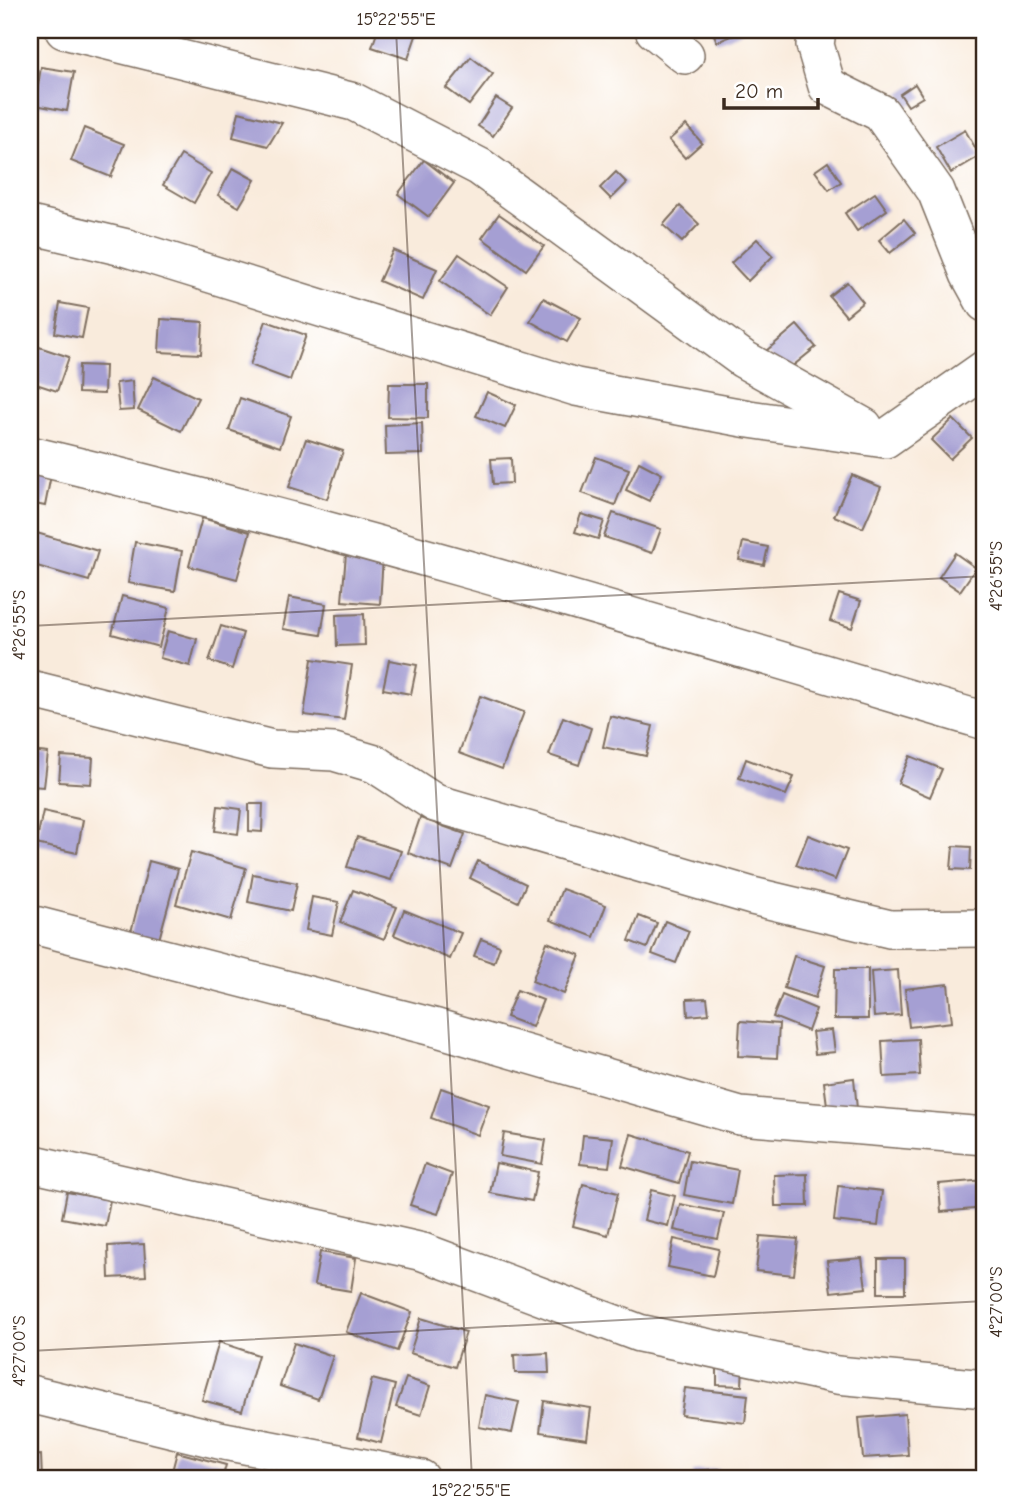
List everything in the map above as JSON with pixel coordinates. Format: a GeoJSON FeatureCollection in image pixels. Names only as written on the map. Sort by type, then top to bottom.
{"type":"FeatureCollection","features":[{"type":"Feature","properties":{"kind":"street"},"geometry":{"type":"LineString","coordinates":[[64,30],[354,102],[480,167],[743,359],[885,439]]}},
{"type":"Feature","properties":{"kind":"street"},"geometry":{"type":"LineString","coordinates":[[654,30],[685,55]]}},
{"type":"Feature","properties":{"kind":"street"},"geometry":{"type":"LineString","coordinates":[[817,30],[815,45],[827,86],[881,113],[936,191],[969,274],[985,303]]}},
{"type":"Feature","properties":{"kind":"street"},"geometry":{"type":"LineString","coordinates":[[30,225],[127,248],[576,387],[749,419],[885,439],[985,369]]}},
{"type":"Feature","properties":{"kind":"street"},"geometry":{"type":"LineString","coordinates":[[30,455],[151,483],[439,563],[985,721]]}},
{"type":"Feature","properties":{"kind":"street"},"geometry":{"type":"LineString","coordinates":[[30,689],[272,749],[334,752],[374,764],[435,803],[752,896],[890,929],[985,928]]}},
{"type":"Feature","properties":{"kind":"street"},"geometry":{"type":"LineString","coordinates":[[30,930],[30,924],[437,1028],[740,1116],[985,1136]]}},
{"type":"Feature","properties":{"kind":"street"},"geometry":{"type":"LineString","coordinates":[[30,1164],[423,1252],[639,1333],[837,1375],[985,1389]]}},
{"type":"Feature","properties":{"kind":"street"},"geometry":{"type":"LineString","coordinates":[[30,1394],[219,1440],[421,1479]]}},
{"type":"Feature","properties":{"kind":"building"},"geometry":{"type":"Polygon","coordinates":[[[378,30],[418,30],[408,59],[372,47],[378,30]]]}},
{"type":"Feature","properties":{"kind":"building"},"geometry":{"type":"Polygon","coordinates":[[[712,30],[746,30],[717,42],[712,30]]]}},
{"type":"Feature","properties":{"kind":"building"},"geometry":{"type":"Polygon","coordinates":[[[471,57],[493,74],[469,105],[446,88],[471,57]]]}},
{"type":"Feature","properties":{"kind":"building"},"geometry":{"type":"Polygon","coordinates":[[[41,67],[74,72],[67,111],[35,105],[41,67]]]}},
{"type":"Feature","properties":{"kind":"building"},"geometry":{"type":"Polygon","coordinates":[[[915,84],[923,97],[908,106],[900,94],[915,84]]]}},
{"type":"Feature","properties":{"kind":"building"},"geometry":{"type":"Polygon","coordinates":[[[496,98],[512,108],[493,136],[478,126],[496,98]]]}},
{"type":"Feature","properties":{"kind":"building"},"geometry":{"type":"Polygon","coordinates":[[[239,112],[282,123],[268,146],[233,137],[239,112]]]}},
{"type":"Feature","properties":{"kind":"building"},"geometry":{"type":"Polygon","coordinates":[[[686,125],[702,143],[685,158],[669,140],[686,125]]]}},
{"type":"Feature","properties":{"kind":"building"},"geometry":{"type":"Polygon","coordinates":[[[84,128],[124,144],[111,177],[71,161],[84,128]]]}},
{"type":"Feature","properties":{"kind":"building"},"geometry":{"type":"Polygon","coordinates":[[[965,130],[980,156],[951,173],[936,147],[965,130]]]}},
{"type":"Feature","properties":{"kind":"building"},"geometry":{"type":"Polygon","coordinates":[[[181,155],[211,173],[194,203],[163,185],[181,155]]]}},
{"type":"Feature","properties":{"kind":"building"},"geometry":{"type":"Polygon","coordinates":[[[424,160],[454,183],[429,217],[398,194],[424,160]]]}},
{"type":"Feature","properties":{"kind":"building"},"geometry":{"type":"Polygon","coordinates":[[[828,162],[841,182],[829,190],[815,171],[828,162]]]}},
{"type":"Feature","properties":{"kind":"building"},"geometry":{"type":"Polygon","coordinates":[[[233,168],[255,180],[239,207],[218,195],[233,168]]]}},
{"type":"Feature","properties":{"kind":"building"},"geometry":{"type":"Polygon","coordinates":[[[616,172],[627,183],[611,199],[600,188],[616,172]]]}},
{"type":"Feature","properties":{"kind":"building"},"geometry":{"type":"Polygon","coordinates":[[[875,193],[887,210],[857,231],[845,213],[875,193]]]}},
{"type":"Feature","properties":{"kind":"building"},"geometry":{"type":"Polygon","coordinates":[[[680,206],[699,224],[682,242],[663,225],[680,206]]]}},
{"type":"Feature","properties":{"kind":"building"},"geometry":{"type":"Polygon","coordinates":[[[499,214],[544,246],[526,270],[482,238],[499,214]]]}},
{"type":"Feature","properties":{"kind":"building"},"geometry":{"type":"Polygon","coordinates":[[[904,219],[915,233],[890,253],[879,240],[904,219]]]}},
{"type":"Feature","properties":{"kind":"building"},"geometry":{"type":"Polygon","coordinates":[[[757,239],[773,256],[748,281],[731,263],[757,239]]]}},
{"type":"Feature","properties":{"kind":"building"},"geometry":{"type":"Polygon","coordinates":[[[393,250],[437,269],[423,300],[379,281],[393,250]]]}},
{"type":"Feature","properties":{"kind":"building"},"geometry":{"type":"Polygon","coordinates":[[[459,254],[508,287],[490,315],[440,281],[459,254]]]}},
{"type":"Feature","properties":{"kind":"building"},"geometry":{"type":"Polygon","coordinates":[[[847,282],[863,302],[846,316],[829,296],[847,282]]]}},
{"type":"Feature","properties":{"kind":"building"},"geometry":{"type":"Polygon","coordinates":[[[543,298],[581,318],[567,342],[530,321],[543,298]]]}},
{"type":"Feature","properties":{"kind":"building"},"geometry":{"type":"Polygon","coordinates":[[[60,303],[88,308],[82,338],[55,333],[60,303]]]}},
{"type":"Feature","properties":{"kind":"building"},"geometry":{"type":"Polygon","coordinates":[[[161,319],[203,322],[201,354],[159,352],[161,319]]]}},
{"type":"Feature","properties":{"kind":"building"},"geometry":{"type":"Polygon","coordinates":[[[266,321],[306,335],[290,380],[250,365],[266,321]]]}},
{"type":"Feature","properties":{"kind":"building"},"geometry":{"type":"Polygon","coordinates":[[[797,325],[816,347],[784,373],[766,351],[797,325]]]}},
{"type":"Feature","properties":{"kind":"building"},"geometry":{"type":"Polygon","coordinates":[[[30,344],[69,357],[57,391],[30,382],[30,344]]]}},
{"type":"Feature","properties":{"kind":"building"},"geometry":{"type":"Polygon","coordinates":[[[79,365],[105,366],[104,394],[78,393],[79,365]]]}},
{"type":"Feature","properties":{"kind":"building"},"geometry":{"type":"Polygon","coordinates":[[[154,377],[198,398],[181,431],[138,410],[154,377]]]}},
{"type":"Feature","properties":{"kind":"building"},"geometry":{"type":"Polygon","coordinates":[[[132,381],[134,410],[119,411],[116,383],[132,381]]]}},
{"type":"Feature","properties":{"kind":"building"},"geometry":{"type":"Polygon","coordinates":[[[389,384],[428,384],[428,418],[388,417],[389,384]]]}},
{"type":"Feature","properties":{"kind":"building"},"geometry":{"type":"Polygon","coordinates":[[[487,392],[516,405],[505,428],[476,416],[487,392]]]}},
{"type":"Feature","properties":{"kind":"building"},"geometry":{"type":"Polygon","coordinates":[[[240,398],[291,416],[280,447],[229,430],[240,398]]]}},
{"type":"Feature","properties":{"kind":"building"},"geometry":{"type":"Polygon","coordinates":[[[953,419],[972,438],[950,459],[931,440],[953,419]]]}},
{"type":"Feature","properties":{"kind":"building"},"geometry":{"type":"Polygon","coordinates":[[[422,423],[423,454],[386,455],[385,425],[422,423]]]}},
{"type":"Feature","properties":{"kind":"building"},"geometry":{"type":"Polygon","coordinates":[[[306,439],[343,451],[327,499],[289,487],[306,439]]]}},
{"type":"Feature","properties":{"kind":"building"},"geometry":{"type":"Polygon","coordinates":[[[596,457],[629,469],[615,505],[582,493],[596,457]]]}},
{"type":"Feature","properties":{"kind":"building"},"geometry":{"type":"Polygon","coordinates":[[[511,458],[512,483],[493,484],[491,459],[511,458]]]}},
{"type":"Feature","properties":{"kind":"building"},"geometry":{"type":"Polygon","coordinates":[[[639,462],[662,474],[649,501],[626,490],[639,462]]]}},
{"type":"Feature","properties":{"kind":"building"},"geometry":{"type":"Polygon","coordinates":[[[30,471],[51,475],[45,506],[30,503],[30,471]]]}},
{"type":"Feature","properties":{"kind":"building"},"geometry":{"type":"Polygon","coordinates":[[[852,475],[881,487],[863,528],[834,516],[852,475]]]}},
{"type":"Feature","properties":{"kind":"building"},"geometry":{"type":"Polygon","coordinates":[[[613,513],[661,529],[652,553],[604,537],[613,513]]]}},
{"type":"Feature","properties":{"kind":"building"},"geometry":{"type":"Polygon","coordinates":[[[581,514],[604,521],[598,539],[575,532],[581,514]]]}},
{"type":"Feature","properties":{"kind":"building"},"geometry":{"type":"Polygon","coordinates":[[[202,518],[250,532],[237,579],[189,566],[202,518]]]}},
{"type":"Feature","properties":{"kind":"building"},"geometry":{"type":"Polygon","coordinates":[[[30,531],[98,551],[89,581],[30,564],[30,531]]]}},
{"type":"Feature","properties":{"kind":"building"},"geometry":{"type":"Polygon","coordinates":[[[135,542],[182,551],[175,591],[128,583],[135,542]]]}},
{"type":"Feature","properties":{"kind":"building"},"geometry":{"type":"Polygon","coordinates":[[[743,542],[768,547],[764,565],[739,560],[743,542]]]}},
{"type":"Feature","properties":{"kind":"building"},"geometry":{"type":"Polygon","coordinates":[[[955,553],[976,568],[960,591],[939,577],[955,553]]]}},
{"type":"Feature","properties":{"kind":"building"},"geometry":{"type":"Polygon","coordinates":[[[346,554],[383,556],[380,604],[342,601],[346,554]]]}},
{"type":"Feature","properties":{"kind":"building"},"geometry":{"type":"Polygon","coordinates":[[[839,594],[861,601],[852,628],[830,621],[839,594]]]}},
{"type":"Feature","properties":{"kind":"building"},"geometry":{"type":"Polygon","coordinates":[[[122,596],[169,608],[159,647],[112,634],[122,596]]]}},
{"type":"Feature","properties":{"kind":"building"},"geometry":{"type":"Polygon","coordinates":[[[289,597],[326,604],[321,635],[283,629],[289,597]]]}},
{"type":"Feature","properties":{"kind":"building"},"geometry":{"type":"Polygon","coordinates":[[[364,614],[365,645],[337,646],[336,615],[364,614]]]}},
{"type":"Feature","properties":{"kind":"building"},"geometry":{"type":"Polygon","coordinates":[[[221,626],[243,633],[232,669],[209,661],[221,626]]]}},
{"type":"Feature","properties":{"kind":"building"},"geometry":{"type":"Polygon","coordinates":[[[168,631],[197,639],[190,666],[160,658],[168,631]]]}},
{"type":"Feature","properties":{"kind":"building"},"geometry":{"type":"Polygon","coordinates":[[[312,659],[352,665],[344,720],[304,715],[312,659]]]}},
{"type":"Feature","properties":{"kind":"building"},"geometry":{"type":"Polygon","coordinates":[[[389,660],[417,665],[411,694],[383,689],[389,660]]]}},
{"type":"Feature","properties":{"kind":"building"},"geometry":{"type":"Polygon","coordinates":[[[480,696],[524,712],[502,769],[459,753],[480,696]]]}},
{"type":"Feature","properties":{"kind":"building"},"geometry":{"type":"Polygon","coordinates":[[[610,716],[653,726],[646,756],[603,747],[610,716]]]}},
{"type":"Feature","properties":{"kind":"building"},"geometry":{"type":"Polygon","coordinates":[[[563,717],[591,728],[579,765],[549,755],[563,717]]]}},
{"type":"Feature","properties":{"kind":"building"},"geometry":{"type":"Polygon","coordinates":[[[30,751],[48,753],[44,787],[30,786],[30,751]]]}},
{"type":"Feature","properties":{"kind":"building"},"geometry":{"type":"Polygon","coordinates":[[[61,756],[93,758],[91,784],[59,782],[61,756]]]}},
{"type":"Feature","properties":{"kind":"building"},"geometry":{"type":"Polygon","coordinates":[[[910,756],[942,769],[930,797],[898,783],[910,756]]]}},
{"type":"Feature","properties":{"kind":"building"},"geometry":{"type":"Polygon","coordinates":[[[746,759],[794,777],[786,795],[739,778],[746,759]]]}},
{"type":"Feature","properties":{"kind":"building"},"geometry":{"type":"Polygon","coordinates":[[[249,804],[263,804],[262,832],[249,831],[249,804]]]}},
{"type":"Feature","properties":{"kind":"building"},"geometry":{"type":"Polygon","coordinates":[[[218,806],[241,809],[238,834],[215,831],[218,806]]]}},
{"type":"Feature","properties":{"kind":"building"},"geometry":{"type":"Polygon","coordinates":[[[43,811],[83,820],[77,853],[36,844],[43,811]]]}},
{"type":"Feature","properties":{"kind":"building"},"geometry":{"type":"Polygon","coordinates":[[[420,818],[465,834],[452,869],[408,853],[420,818]]]}},
{"type":"Feature","properties":{"kind":"building"},"geometry":{"type":"Polygon","coordinates":[[[808,835],[847,850],[835,880],[796,865],[808,835]]]}},
{"type":"Feature","properties":{"kind":"building"},"geometry":{"type":"Polygon","coordinates":[[[357,837],[401,851],[391,880],[347,867],[357,837]]]}},
{"type":"Feature","properties":{"kind":"building"},"geometry":{"type":"Polygon","coordinates":[[[953,846],[971,847],[970,870],[951,869],[953,846]]]}},
{"type":"Feature","properties":{"kind":"building"},"geometry":{"type":"Polygon","coordinates":[[[191,852],[246,868],[231,920],[176,904],[191,852]]]}},
{"type":"Feature","properties":{"kind":"building"},"geometry":{"type":"Polygon","coordinates":[[[149,861],[178,869],[158,943],[130,936],[149,861]]]}},
{"type":"Feature","properties":{"kind":"building"},"geometry":{"type":"Polygon","coordinates":[[[478,861],[526,884],[518,902],[470,878],[478,861]]]}},
{"type":"Feature","properties":{"kind":"building"},"geometry":{"type":"Polygon","coordinates":[[[253,874],[297,883],[291,911],[248,902],[253,874]]]}},
{"type":"Feature","properties":{"kind":"building"},"geometry":{"type":"Polygon","coordinates":[[[562,889],[606,905],[594,937],[550,920],[562,889]]]}},
{"type":"Feature","properties":{"kind":"building"},"geometry":{"type":"Polygon","coordinates":[[[353,890],[397,907],[384,939],[340,922],[353,890]]]}},
{"type":"Feature","properties":{"kind":"building"},"geometry":{"type":"Polygon","coordinates":[[[312,897],[339,902],[332,935],[306,930],[312,897]]]}},
{"type":"Feature","properties":{"kind":"building"},"geometry":{"type":"Polygon","coordinates":[[[404,910],[461,933],[450,959],[394,935],[404,910]]]}},
{"type":"Feature","properties":{"kind":"building"},"geometry":{"type":"Polygon","coordinates":[[[639,916],[657,923],[647,948],[629,941],[639,916]]]}},
{"type":"Feature","properties":{"kind":"building"},"geometry":{"type":"Polygon","coordinates":[[[665,921],[689,931],[676,963],[652,954],[665,921]]]}},
{"type":"Feature","properties":{"kind":"building"},"geometry":{"type":"Polygon","coordinates":[[[481,939],[500,946],[494,963],[474,956],[481,939]]]}},
{"type":"Feature","properties":{"kind":"building"},"geometry":{"type":"Polygon","coordinates":[[[547,942],[580,955],[564,994],[532,981],[547,942]]]}},
{"type":"Feature","properties":{"kind":"building"},"geometry":{"type":"Polygon","coordinates":[[[794,956],[825,966],[815,998],[784,988],[794,956]]]}},
{"type":"Feature","properties":{"kind":"building"},"geometry":{"type":"Polygon","coordinates":[[[835,969],[868,969],[868,1019],[834,1019],[835,969]]]}},
{"type":"Feature","properties":{"kind":"building"},"geometry":{"type":"Polygon","coordinates":[[[898,970],[901,1015],[874,1017],[871,972],[898,970]]]}},
{"type":"Feature","properties":{"kind":"building"},"geometry":{"type":"Polygon","coordinates":[[[948,984],[952,1022],[909,1027],[905,989],[948,984]]]}},
{"type":"Feature","properties":{"kind":"building"},"geometry":{"type":"Polygon","coordinates":[[[517,990],[543,1000],[532,1027],[506,1017],[517,990]]]}},
{"type":"Feature","properties":{"kind":"building"},"geometry":{"type":"Polygon","coordinates":[[[782,995],[816,1009],[808,1031],[773,1017],[782,995]]]}},
{"type":"Feature","properties":{"kind":"building"},"geometry":{"type":"Polygon","coordinates":[[[707,998],[709,1014],[688,1016],[687,999],[707,998]]]}},
{"type":"Feature","properties":{"kind":"building"},"geometry":{"type":"Polygon","coordinates":[[[740,1021],[779,1024],[777,1058],[738,1056],[740,1021]]]}},
{"type":"Feature","properties":{"kind":"building"},"geometry":{"type":"Polygon","coordinates":[[[832,1030],[835,1052],[815,1054],[812,1032],[832,1030]]]}},
{"type":"Feature","properties":{"kind":"building"},"geometry":{"type":"Polygon","coordinates":[[[918,1039],[920,1075],[884,1077],[882,1041],[918,1039]]]}},
{"type":"Feature","properties":{"kind":"building"},"geometry":{"type":"Polygon","coordinates":[[[854,1078],[857,1109],[828,1113],[824,1082],[854,1078]]]}},
{"type":"Feature","properties":{"kind":"building"},"geometry":{"type":"Polygon","coordinates":[[[441,1088],[489,1105],[478,1135],[431,1118],[441,1088]]]}},
{"type":"Feature","properties":{"kind":"building"},"geometry":{"type":"Polygon","coordinates":[[[504,1133],[546,1140],[542,1164],[500,1156],[504,1133]]]}},
{"type":"Feature","properties":{"kind":"building"},"geometry":{"type":"Polygon","coordinates":[[[631,1134],[688,1151],[679,1183],[622,1166],[631,1134]]]}},
{"type":"Feature","properties":{"kind":"building"},"geometry":{"type":"Polygon","coordinates":[[[583,1135],[613,1138],[609,1167],[580,1164],[583,1135]]]}},
{"type":"Feature","properties":{"kind":"building"},"geometry":{"type":"Polygon","coordinates":[[[690,1161],[738,1170],[732,1204],[684,1195],[690,1161]]]}},
{"type":"Feature","properties":{"kind":"building"},"geometry":{"type":"Polygon","coordinates":[[[496,1163],[538,1172],[532,1201],[490,1193],[496,1163]]]}},
{"type":"Feature","properties":{"kind":"building"},"geometry":{"type":"Polygon","coordinates":[[[425,1164],[452,1174],[438,1214],[410,1205],[425,1164]]]}},
{"type":"Feature","properties":{"kind":"building"},"geometry":{"type":"Polygon","coordinates":[[[807,1174],[808,1206],[775,1206],[774,1175],[807,1174]]]}},
{"type":"Feature","properties":{"kind":"building"},"geometry":{"type":"Polygon","coordinates":[[[985,1180],[985,1208],[941,1212],[939,1184],[985,1180]]]}},
{"type":"Feature","properties":{"kind":"building"},"geometry":{"type":"Polygon","coordinates":[[[583,1184],[618,1193],[608,1235],[573,1226],[583,1184]]]}},
{"type":"Feature","properties":{"kind":"building"},"geometry":{"type":"Polygon","coordinates":[[[838,1186],[882,1191],[878,1226],[834,1221],[838,1186]]]}},
{"type":"Feature","properties":{"kind":"building"},"geometry":{"type":"Polygon","coordinates":[[[651,1190],[675,1196],[668,1226],[644,1220],[651,1190]]]}},
{"type":"Feature","properties":{"kind":"building"},"geometry":{"type":"Polygon","coordinates":[[[67,1192],[110,1200],[105,1226],[62,1218],[67,1192]]]}},
{"type":"Feature","properties":{"kind":"building"},"geometry":{"type":"Polygon","coordinates":[[[680,1204],[724,1213],[718,1239],[674,1230],[680,1204]]]}},
{"type":"Feature","properties":{"kind":"building"},"geometry":{"type":"Polygon","coordinates":[[[760,1236],[798,1239],[794,1275],[756,1271],[760,1236]]]}},
{"type":"Feature","properties":{"kind":"building"},"geometry":{"type":"Polygon","coordinates":[[[674,1239],[719,1249],[713,1276],[668,1267],[674,1239]]]}},
{"type":"Feature","properties":{"kind":"building"},"geometry":{"type":"Polygon","coordinates":[[[144,1244],[146,1276],[109,1278],[108,1246],[144,1244]]]}},
{"type":"Feature","properties":{"kind":"building"},"geometry":{"type":"Polygon","coordinates":[[[320,1252],[356,1258],[351,1291],[314,1285],[320,1252]]]}},
{"type":"Feature","properties":{"kind":"building"},"geometry":{"type":"Polygon","coordinates":[[[862,1258],[866,1288],[831,1292],[827,1261],[862,1258]]]}},
{"type":"Feature","properties":{"kind":"building"},"geometry":{"type":"Polygon","coordinates":[[[878,1259],[905,1259],[905,1293],[878,1293],[878,1259]]]}},
{"type":"Feature","properties":{"kind":"building"},"geometry":{"type":"Polygon","coordinates":[[[361,1293],[412,1312],[397,1351],[346,1332],[361,1293]]]}},
{"type":"Feature","properties":{"kind":"building"},"geometry":{"type":"Polygon","coordinates":[[[421,1318],[466,1332],[455,1367],[410,1353],[421,1318]]]}},
{"type":"Feature","properties":{"kind":"building"},"geometry":{"type":"Polygon","coordinates":[[[219,1342],[258,1355],[242,1411],[202,1400],[219,1342]]]}},
{"type":"Feature","properties":{"kind":"building"},"geometry":{"type":"Polygon","coordinates":[[[294,1343],[333,1356],[318,1399],[280,1386],[294,1343]]]}},
{"type":"Feature","properties":{"kind":"building"},"geometry":{"type":"Polygon","coordinates":[[[548,1353],[549,1373],[515,1373],[514,1355],[548,1353]]]}},
{"type":"Feature","properties":{"kind":"building"},"geometry":{"type":"Polygon","coordinates":[[[717,1362],[743,1363],[742,1386],[717,1385],[717,1362]]]}},
{"type":"Feature","properties":{"kind":"building"},"geometry":{"type":"Polygon","coordinates":[[[406,1378],[430,1386],[421,1415],[396,1407],[406,1378]]]}},
{"type":"Feature","properties":{"kind":"building"},"geometry":{"type":"Polygon","coordinates":[[[372,1379],[395,1385],[381,1443],[358,1437],[372,1379]]]}},
{"type":"Feature","properties":{"kind":"building"},"geometry":{"type":"Polygon","coordinates":[[[685,1388],[748,1395],[745,1423],[681,1415],[685,1388]]]}},
{"type":"Feature","properties":{"kind":"building"},"geometry":{"type":"Polygon","coordinates":[[[485,1395],[519,1402],[512,1433],[479,1427],[485,1395]]]}},
{"type":"Feature","properties":{"kind":"building"},"geometry":{"type":"Polygon","coordinates":[[[544,1401],[591,1408],[587,1439],[540,1432],[544,1401]]]}},
{"type":"Feature","properties":{"kind":"building"},"geometry":{"type":"Polygon","coordinates":[[[905,1414],[908,1455],[863,1458],[859,1418],[905,1414]]]}},
{"type":"Feature","properties":{"kind":"building"},"geometry":{"type":"Polygon","coordinates":[[[177,1452],[226,1465],[222,1479],[170,1479],[177,1452]]]}},
{"type":"Feature","properties":{"kind":"building"},"geometry":{"type":"Polygon","coordinates":[[[41,1455],[42,1479],[30,1479],[30,1456],[41,1455]]]}},
{"type":"Feature","properties":{"kind":"building"},"geometry":{"type":"Polygon","coordinates":[[[719,1469],[719,1479],[694,1479],[693,1471],[719,1469]]]}},
{"type":"Feature","properties":{"kind":"building"},"geometry":{"type":"Polygon","coordinates":[[[585,1472],[586,1479],[541,1478],[585,1472]]]}},
{"type":"Feature","properties":{"kind":"building"},"geometry":{"type":"Polygon","coordinates":[[[826,1476],[858,1477],[858,1479],[826,1479],[826,1476]]]}}]}
